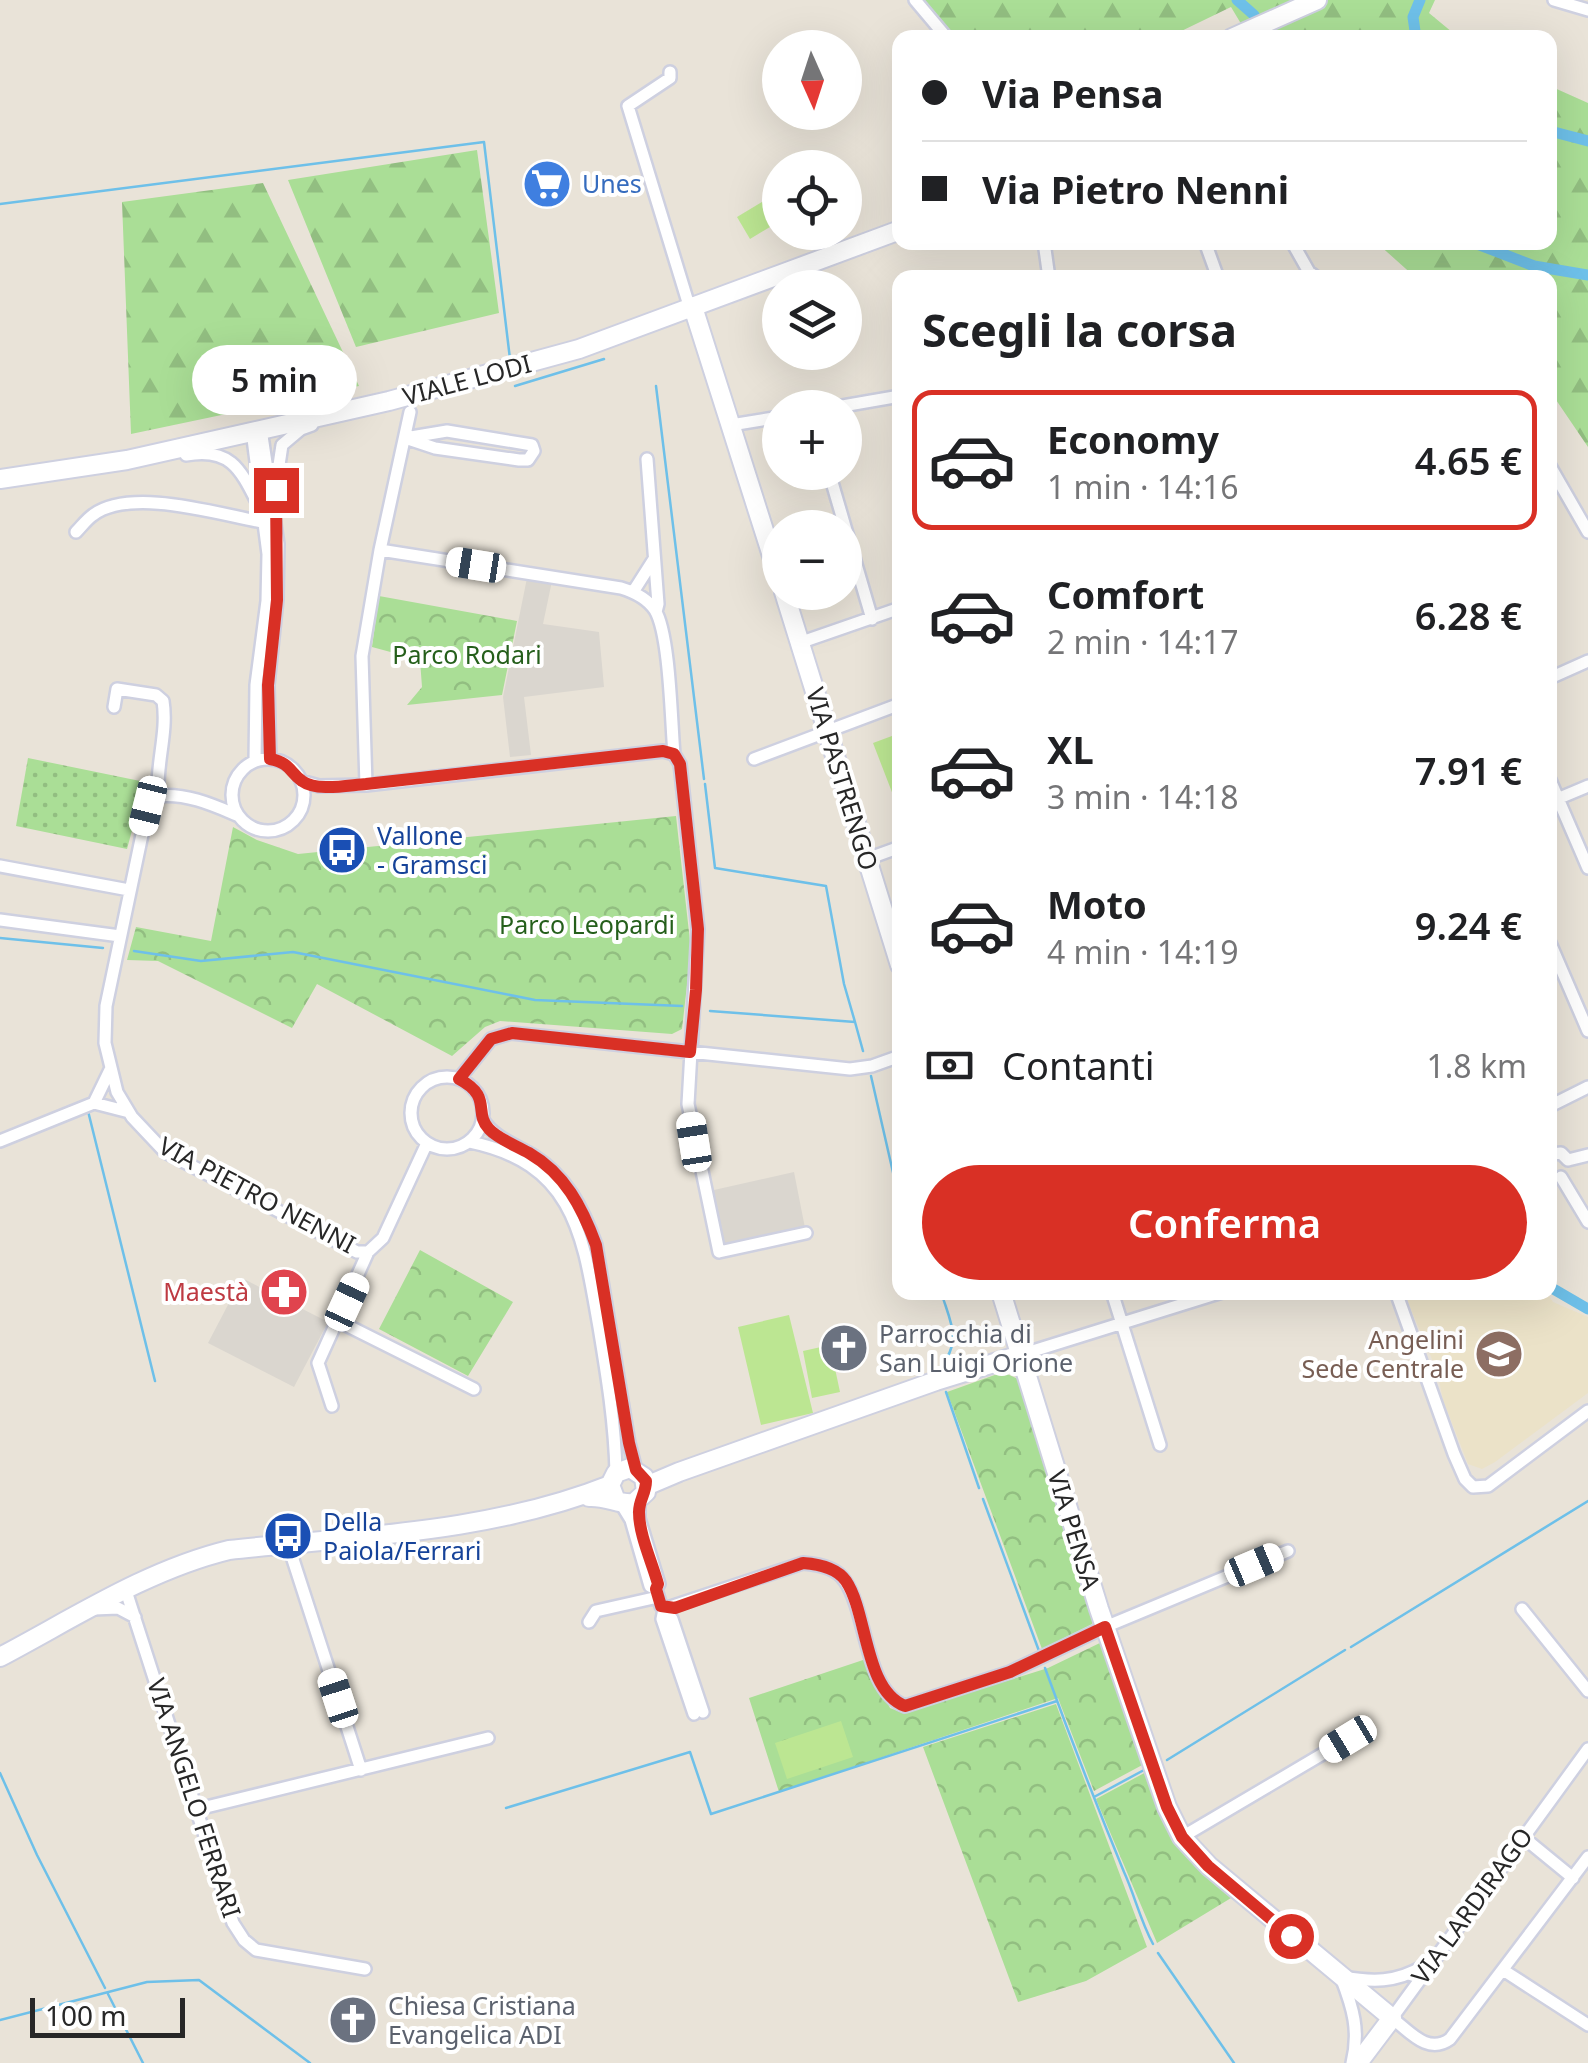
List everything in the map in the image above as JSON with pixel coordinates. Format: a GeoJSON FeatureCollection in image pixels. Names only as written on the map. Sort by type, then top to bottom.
{"type":"FeatureCollection","features":[{"type":"Feature","properties":{"kind":"street"},"geometry":{"type":"LineString","coordinates":[[915,0],[940,30]]}},
{"type":"Feature","properties":{"kind":"street"},"geometry":{"type":"LineString","coordinates":[[1250,30],[1317,0]]}},
{"type":"Feature","properties":{"kind":"street"},"geometry":{"type":"LineString","coordinates":[[1554,0],[1588,10]]}},
{"type":"Feature","properties":{"kind":"street"},"geometry":{"type":"LineString","coordinates":[[670,72],[670,78],[628,106],[672,253],[687,299],[694,307],[762,524]]}},
{"type":"Feature","properties":{"kind":"street","name":"VIALE LODI"},"geometry":{"type":"LineString","coordinates":[[0,479],[127,460],[390,401],[579,349],[892,233]]}},
{"type":"Feature","properties":{"kind":"street"},"geometry":{"type":"LineString","coordinates":[[862,403],[892,397]]}},
{"type":"Feature","properties":{"kind":"street"},"geometry":{"type":"LineString","coordinates":[[270,759],[268,685],[277,600],[275,509],[282,446],[302,428],[390,401]]}},
{"type":"Feature","properties":{"kind":"street"},"geometry":{"type":"LineString","coordinates":[[366,784],[362,656],[410,412]]}},
{"type":"Feature","properties":{"kind":"street"},"geometry":{"type":"LineString","coordinates":[[731,425],[762,419]]}},
{"type":"Feature","properties":{"kind":"street"},"geometry":{"type":"LineString","coordinates":[[257,430],[275,509]]}},
{"type":"Feature","properties":{"kind":"street"},"geometry":{"type":"LineString","coordinates":[[255,761],[256,685],[267,601],[268,554],[257,430]]}},
{"type":"Feature","properties":{"kind":"street"},"geometry":{"type":"LineString","coordinates":[[470,433],[532,445],[534,452],[528,460],[519,460],[434,448],[404,438],[470,433]]}},
{"type":"Feature","properties":{"kind":"street"},"geometry":{"type":"LineString","coordinates":[[127,460],[198,453],[221,456],[239,466],[262,516]]}},
{"type":"Feature","properties":{"kind":"street"},"geometry":{"type":"LineString","coordinates":[[648,459],[656,612]]}},
{"type":"Feature","properties":{"kind":"street"},"geometry":{"type":"LineString","coordinates":[[1557,478],[1588,532]]}},
{"type":"Feature","properties":{"kind":"street"},"geometry":{"type":"LineString","coordinates":[[834,490],[872,619]]}},
{"type":"Feature","properties":{"kind":"street"},"geometry":{"type":"LineString","coordinates":[[76,532],[93,514],[118,503],[143,502],[262,516]]}},
{"type":"Feature","properties":{"kind":"street"},"geometry":{"type":"LineString","coordinates":[[380,550],[634,592],[656,612],[662,632],[674,754],[680,764],[698,929],[688,1104],[719,1252],[806,1233]]}},
{"type":"Feature","properties":{"kind":"street"},"geometry":{"type":"LineString","coordinates":[[634,592],[654,559]]}},
{"type":"Feature","properties":{"kind":"street","name":"VIA PASTRENGO"},"geometry":{"type":"LineString","coordinates":[[790,610],[868,859],[892,912]]}},
{"type":"Feature","properties":{"kind":"street"},"geometry":{"type":"LineString","coordinates":[[800,643],[892,611]]}},
{"type":"Feature","properties":{"kind":"street"},"geometry":{"type":"LineString","coordinates":[[1557,675],[1588,660]]}},
{"type":"Feature","properties":{"kind":"street","name":"VIA PIETRO NENNI"},"geometry":{"type":"LineString","coordinates":[[114,707],[117,690],[156,695],[163,701],[156,770],[158,796],[148,806],[125,889],[106,1006],[105,1043],[110,1070],[129,1112],[165,1152],[356,1252],[368,1252]]}},
{"type":"Feature","properties":{"kind":"street"},"geometry":{"type":"LineString","coordinates":[[754,759],[892,707]]}},
{"type":"Feature","properties":{"kind":"street"},"geometry":{"type":"LineString","coordinates":[[301,781],[319,786],[366,784],[663,751],[674,754]]}},
{"type":"Feature","properties":{"kind":"street"},"geometry":{"type":"LineString","coordinates":[[158,796],[207,801],[260,830],[278,829],[292,822],[303,802],[301,781],[289,766],[270,759],[255,761],[234,784],[232,800],[239,816]]}},
{"type":"Feature","properties":{"kind":"street"},"geometry":{"type":"LineString","coordinates":[[207,801],[234,784]]}},
{"type":"Feature","properties":{"kind":"street"},"geometry":{"type":"LineString","coordinates":[[303,802],[339,785]]}},
{"type":"Feature","properties":{"kind":"street"},"geometry":{"type":"LineString","coordinates":[[1557,799],[1588,786]]}},
{"type":"Feature","properties":{"kind":"street"},"geometry":{"type":"LineString","coordinates":[[1557,806],[1587,864]]}},
{"type":"Feature","properties":{"kind":"street"},"geometry":{"type":"LineString","coordinates":[[868,859],[892,850]]}},
{"type":"Feature","properties":{"kind":"street"},"geometry":{"type":"LineString","coordinates":[[0,866],[125,889]]}},
{"type":"Feature","properties":{"kind":"street"},"geometry":{"type":"LineString","coordinates":[[0,920],[120,936]]}},
{"type":"Feature","properties":{"kind":"street"},"geometry":{"type":"LineString","coordinates":[[1557,959],[1588,1031]]}},
{"type":"Feature","properties":{"kind":"street"},"geometry":{"type":"LineString","coordinates":[[459,1079],[491,1039],[512,1033],[850,1068],[892,1059]]}},
{"type":"Feature","properties":{"kind":"street"},"geometry":{"type":"LineString","coordinates":[[94,1102],[110,1070]]}},
{"type":"Feature","properties":{"kind":"street"},"geometry":{"type":"LineString","coordinates":[[470,1142],[483,1120],[478,1095],[459,1079],[433,1080],[415,1097],[412,1123],[427,1144],[448,1150],[470,1142],[504,1152],[545,1178],[571,1211],[592,1286],[631,1520],[650,1586],[660,1598]]}},
{"type":"Feature","properties":{"kind":"street"},"geometry":{"type":"LineString","coordinates":[[1557,1102],[1588,1087]]}},
{"type":"Feature","properties":{"kind":"street"},"geometry":{"type":"LineString","coordinates":[[0,1141],[94,1102],[129,1112]]}},
{"type":"Feature","properties":{"kind":"street"},"geometry":{"type":"LineString","coordinates":[[483,1120],[490,1131],[557,1174],[575,1196],[588,1222],[596,1245],[629,1443],[628,1486],[658,1584],[662,1619],[699,1713]]}},
{"type":"Feature","properties":{"kind":"street"},"geometry":{"type":"LineString","coordinates":[[332,1406],[318,1363],[368,1252],[383,1238],[427,1144]]}},
{"type":"Feature","properties":{"kind":"street"},"geometry":{"type":"LineString","coordinates":[[1557,1154],[1568,1160]]}},
{"type":"Feature","properties":{"kind":"street"},"geometry":{"type":"LineString","coordinates":[[1568,1160],[1588,1155]]}},
{"type":"Feature","properties":{"kind":"street"},"geometry":{"type":"LineString","coordinates":[[1557,1176],[1568,1170],[1568,1160]]}},
{"type":"Feature","properties":{"kind":"street"},"geometry":{"type":"LineString","coordinates":[[1557,1177],[1588,1222]]}},
{"type":"Feature","properties":{"kind":"street"},"geometry":{"type":"LineString","coordinates":[[1003,1300],[1020,1355]]}},
{"type":"Feature","properties":{"kind":"street"},"geometry":{"type":"LineString","coordinates":[[1115,1300],[1160,1445]]}},
{"type":"Feature","properties":{"kind":"street"},"geometry":{"type":"LineString","coordinates":[[0,1657],[175,1566],[200,1557],[230,1550],[416,1532],[628,1486],[680,1472],[936,1381],[1197,1300]]}},
{"type":"Feature","properties":{"kind":"street"},"geometry":{"type":"LineString","coordinates":[[1399,1300],[1465,1479],[1473,1487],[1488,1486],[1588,1411]]}},
{"type":"Feature","properties":{"kind":"street"},"geometry":{"type":"LineString","coordinates":[[338,1321],[474,1389]]}},
{"type":"Feature","properties":{"kind":"street","name":"VIA PENSA"},"geometry":{"type":"LineString","coordinates":[[1020,1355],[1105,1627],[1167,1807],[1182,1837],[1208,1866],[1392,2018]]}},
{"type":"Feature","properties":{"kind":"street"},"geometry":{"type":"LineString","coordinates":[[288,1544],[361,1770]]}},
{"type":"Feature","properties":{"kind":"street"},"geometry":{"type":"LineString","coordinates":[[589,1622],[596,1611],[803,1563],[819,1564],[846,1582],[882,1684],[892,1700],[905,1706],[1010,1672],[1105,1627],[1288,1551]]}},
{"type":"Feature","properties":{"kind":"street","name":"VIA ANGELO FERRARI"},"geometry":{"type":"LineString","coordinates":[[126,1591],[233,1923],[256,1950],[365,1970]]}},
{"type":"Feature","properties":{"kind":"street"},"geometry":{"type":"LineString","coordinates":[[90,1609],[118,1608],[135,1617]]}},
{"type":"Feature","properties":{"kind":"street"},"geometry":{"type":"LineString","coordinates":[[1522,1609],[1588,1691]]}},
{"type":"Feature","properties":{"kind":"street"},"geometry":{"type":"LineString","coordinates":[[198,1809],[488,1738]]}},
{"type":"Feature","properties":{"kind":"street"},"geometry":{"type":"LineString","coordinates":[[1182,1837],[1348,1739]]}},
{"type":"Feature","properties":{"kind":"street","name":"VIA LARDIRAGO"},"geometry":{"type":"LineString","coordinates":[[1355,2063],[1588,1749]]}},
{"type":"Feature","properties":{"kind":"street"},"geometry":{"type":"LineString","coordinates":[[1523,1837],[1573,1878]]}},
{"type":"Feature","properties":{"kind":"street"},"geometry":{"type":"LineString","coordinates":[[1392,2018],[1430,2046],[1441,2046],[1450,2039],[1588,1857]]}},
{"type":"Feature","properties":{"kind":"street"},"geometry":{"type":"LineString","coordinates":[[1355,2063],[1356,2017],[1341,1977],[1374,1982],[1394,1980],[1432,1962]]}},
{"type":"Feature","properties":{"kind":"street"},"geometry":{"type":"LineString","coordinates":[[1502,1970],[1588,2026]]}},
{"type":"Feature","properties":{"kind":"shaded area"},"geometry":{"type":"Polygon","coordinates":[[[527,578],[552,581],[543,624],[599,632],[604,687],[524,697],[531,755],[510,757],[503,697],[527,578]]]}},
{"type":"Feature","properties":{"kind":"shaded area"},"geometry":{"type":"Polygon","coordinates":[[[794,1172],[806,1233],[719,1252],[705,1192],[794,1172]]]}},
{"type":"Feature","properties":{"kind":"shaded area"},"geometry":{"type":"Polygon","coordinates":[[[242,1278],[328,1322],[294,1387],[208,1343],[242,1278]]]}},
{"type":"Feature","properties":{"kind":"shaded area"},"geometry":{"type":"Polygon","coordinates":[[[1407,1300],[1552,1300],[1588,1317],[1588,1393],[1482,1469],[1468,1464],[1443,1400],[1437,1371],[1407,1300]]]}},
{"type":"Feature","properties":{"kind":"green space"},"geometry":{"type":"Polygon","coordinates":[[[920,0],[1435,0],[1429,13],[1450,30],[1245,30],[1231,7],[1183,30],[945,30],[920,0]]]}},
{"type":"Feature","properties":{"kind":"green space"},"geometry":{"type":"Polygon","coordinates":[[[1557,89],[1588,103],[1588,447],[1557,401],[1557,270],[1407,270],[1385,250],[1557,250],[1557,89]]]}},
{"type":"Feature","properties":{"kind":"green space"},"geometry":{"type":"Polygon","coordinates":[[[477,150],[499,313],[356,347],[288,180],[477,150]]]}},
{"type":"Feature","properties":{"kind":"green space"},"geometry":{"type":"Polygon","coordinates":[[[263,183],[359,386],[131,434],[122,202],[263,183]]]}},
{"type":"Feature","properties":{"kind":"green space"},"geometry":{"type":"Polygon","coordinates":[[[762,202],[762,232],[750,239],[737,217],[762,202]]]}},
{"type":"Feature","properties":{"kind":"green space","name":"Parco Rodari"},"geometry":{"type":"Polygon","coordinates":[[[379,596],[517,621],[502,695],[407,705],[422,687],[420,660],[372,647],[379,596]]]}},
{"type":"Feature","properties":{"kind":"green space"},"geometry":{"type":"Polygon","coordinates":[[[892,736],[892,792],[873,743],[892,736]]]}},
{"type":"Feature","properties":{"kind":"green space"},"geometry":{"type":"Polygon","coordinates":[[[28,758],[145,782],[127,849],[16,826],[28,758]]]}},
{"type":"Feature","properties":{"kind":"green space","name":"Parco Leopardi"},"geometry":{"type":"Polygon","coordinates":[[[676,816],[691,950],[682,1029],[672,1034],[500,1021],[485,1027],[452,1056],[317,984],[292,1028],[158,961],[127,960],[136,927],[211,941],[233,827],[298,854],[676,816]]]}},
{"type":"Feature","properties":{"kind":"green space"},"geometry":{"type":"Polygon","coordinates":[[[420,1250],[513,1302],[468,1376],[379,1329],[420,1250]]]}},
{"type":"Feature","properties":{"kind":"green space"},"geometry":{"type":"Polygon","coordinates":[[[789,1315],[813,1413],[761,1425],[738,1327],[789,1315]]]}},
{"type":"Feature","properties":{"kind":"green space"},"geometry":{"type":"Polygon","coordinates":[[[830,1345],[840,1392],[812,1398],[803,1351],[830,1345]]]}},
{"type":"Feature","properties":{"kind":"green space"},"geometry":{"type":"Polygon","coordinates":[[[1003,1372],[1022,1381],[1097,1615],[1092,1624],[1042,1649],[947,1392],[1003,1372]]]}},
{"type":"Feature","properties":{"kind":"green space"},"geometry":{"type":"Polygon","coordinates":[[[1104,1641],[1146,1763],[1094,1791],[1058,1698],[779,1792],[749,1698],[866,1659],[890,1708],[903,1713],[1048,1668],[1104,1641]]]}},
{"type":"Feature","properties":{"kind":"green space"},"geometry":{"type":"Polygon","coordinates":[[[1056,1704],[1147,1947],[1086,1981],[1018,2002],[923,1747],[1056,1704]]]}},
{"type":"Feature","properties":{"kind":"green space"},"geometry":{"type":"Polygon","coordinates":[[[841,1721],[853,1757],[787,1779],[775,1743],[841,1721]]]}},
{"type":"Feature","properties":{"kind":"green space"},"geometry":{"type":"Polygon","coordinates":[[[1148,1771],[1165,1816],[1236,1895],[1157,1943],[1096,1799],[1148,1771]]]}},
{"type":"Feature","properties":{"kind":"waterway"},"geometry":{"type":"LineString","coordinates":[[1237,0],[1254,15],[1262,30]]}},
{"type":"Feature","properties":{"kind":"waterway"},"geometry":{"type":"LineString","coordinates":[[1415,30],[1413,17],[1420,0]]}},
{"type":"Feature","properties":{"kind":"waterway"},"geometry":{"type":"LineString","coordinates":[[1557,133],[1588,141]]}},
{"type":"Feature","properties":{"kind":"waterway"},"geometry":{"type":"LineString","coordinates":[[0,204],[484,142],[510,359]]}},
{"type":"Feature","properties":{"kind":"waterway"},"geometry":{"type":"LineString","coordinates":[[1493,250],[1534,266],[1588,275]]}},
{"type":"Feature","properties":{"kind":"waterway"},"geometry":{"type":"LineString","coordinates":[[515,386],[604,359]]}},
{"type":"Feature","properties":{"kind":"waterway"},"geometry":{"type":"LineString","coordinates":[[656,386],[704,779]]}},
{"type":"Feature","properties":{"kind":"waterway"},"geometry":{"type":"LineString","coordinates":[[705,784],[715,868],[826,886],[855,1022]]}},
{"type":"Feature","properties":{"kind":"waterway"},"geometry":{"type":"LineString","coordinates":[[0,938],[103,948]]}},
{"type":"Feature","properties":{"kind":"waterway"},"geometry":{"type":"LineString","coordinates":[[134,951],[201,961],[293,952],[535,1000],[682,1006]]}},
{"type":"Feature","properties":{"kind":"waterway"},"geometry":{"type":"LineString","coordinates":[[710,1011],[855,1022],[863,1051]]}},
{"type":"Feature","properties":{"kind":"waterway"},"geometry":{"type":"LineString","coordinates":[[871,1076],[892,1168]]}},
{"type":"Feature","properties":{"kind":"waterway"},"geometry":{"type":"LineString","coordinates":[[88,1111],[155,1381]]}},
{"type":"Feature","properties":{"kind":"waterway"},"geometry":{"type":"LineString","coordinates":[[1557,1291],[1588,1309]]}},
{"type":"Feature","properties":{"kind":"waterway"},"geometry":{"type":"LineString","coordinates":[[939,1369],[953,1341],[944,1300]]}},
{"type":"Feature","properties":{"kind":"waterway"},"geometry":{"type":"LineString","coordinates":[[946,1392],[979,1488]]}},
{"type":"Feature","properties":{"kind":"waterway"},"geometry":{"type":"LineString","coordinates":[[983,1499],[1039,1651]]}},
{"type":"Feature","properties":{"kind":"waterway"},"geometry":{"type":"LineString","coordinates":[[1351,1647],[1588,1501]]}},
{"type":"Feature","properties":{"kind":"waterway"},"geometry":{"type":"LineString","coordinates":[[1167,1760],[1345,1650]]}},
{"type":"Feature","properties":{"kind":"waterway"},"geometry":{"type":"LineString","coordinates":[[1045,1668],[1153,1944]]}},
{"type":"Feature","properties":{"kind":"waterway"},"geometry":{"type":"LineString","coordinates":[[506,1808],[690,1752],[711,1814],[1057,1701]]}},
{"type":"Feature","properties":{"kind":"waterway"},"geometry":{"type":"LineString","coordinates":[[1094,1797],[1144,1770]]}},
{"type":"Feature","properties":{"kind":"waterway"},"geometry":{"type":"LineString","coordinates":[[0,1773],[105,1988]]}},
{"type":"Feature","properties":{"kind":"waterway"},"geometry":{"type":"LineString","coordinates":[[1158,1953],[1234,2063]]}},
{"type":"Feature","properties":{"kind":"waterway"},"geometry":{"type":"LineString","coordinates":[[0,2020],[147,1982],[199,1980],[310,2063]]}},
{"type":"Feature","properties":{"kind":"waterway"},"geometry":{"type":"LineString","coordinates":[[108,1994],[143,2063]]}},
{"type":"Feature","properties":{"kind":"place","name":"Unes"},"geometry":{"type":"Point","coordinates":[547,184]}},
{"type":"Feature","properties":{"kind":"place","name":"Vallone - Gramsci"},"geometry":{"type":"Point","coordinates":[342,850]}},
{"type":"Feature","properties":{"kind":"place","name":"Maestà"},"geometry":{"type":"Point","coordinates":[284,1292]}},
{"type":"Feature","properties":{"kind":"place","name":"Parrocchia di San Luigi Orione"},"geometry":{"type":"Point","coordinates":[844,1348]}},
{"type":"Feature","properties":{"kind":"place","name":"Angelini Sede Centrale"},"geometry":{"type":"Point","coordinates":[1499,1354]}},
{"type":"Feature","properties":{"kind":"place","name":"Della Paiola/Ferrari"},"geometry":{"type":"Point","coordinates":[288,1536]}},
{"type":"Feature","properties":{"kind":"place","name":"Chiesa Cristiana Evangelica ADI"},"geometry":{"type":"Point","coordinates":[353,2020]}},
{"type":"Feature","properties":{"kind":"route"},"geometry":{"type":"LineString","coordinates":[[276,490],[277,600],[268,685],[268,736],[270,759],[289,766],[301,781],[319,786],[366,784],[663,751],[674,754],[680,764],[698,929],[690,1052],[512,1033],[491,1039],[459,1079],[478,1095],[483,1120],[490,1131],[557,1174],[575,1196],[588,1222],[596,1245],[629,1443],[636,1470],[646,1481],[646,1492],[639,1500],[639,1518],[661,1606],[675,1608],[803,1563],[819,1564],[846,1582],[882,1684],[892,1700],[905,1706],[1010,1672],[1105,1627],[1167,1807],[1182,1837],[1208,1866],[1291,1936]]}}]}
